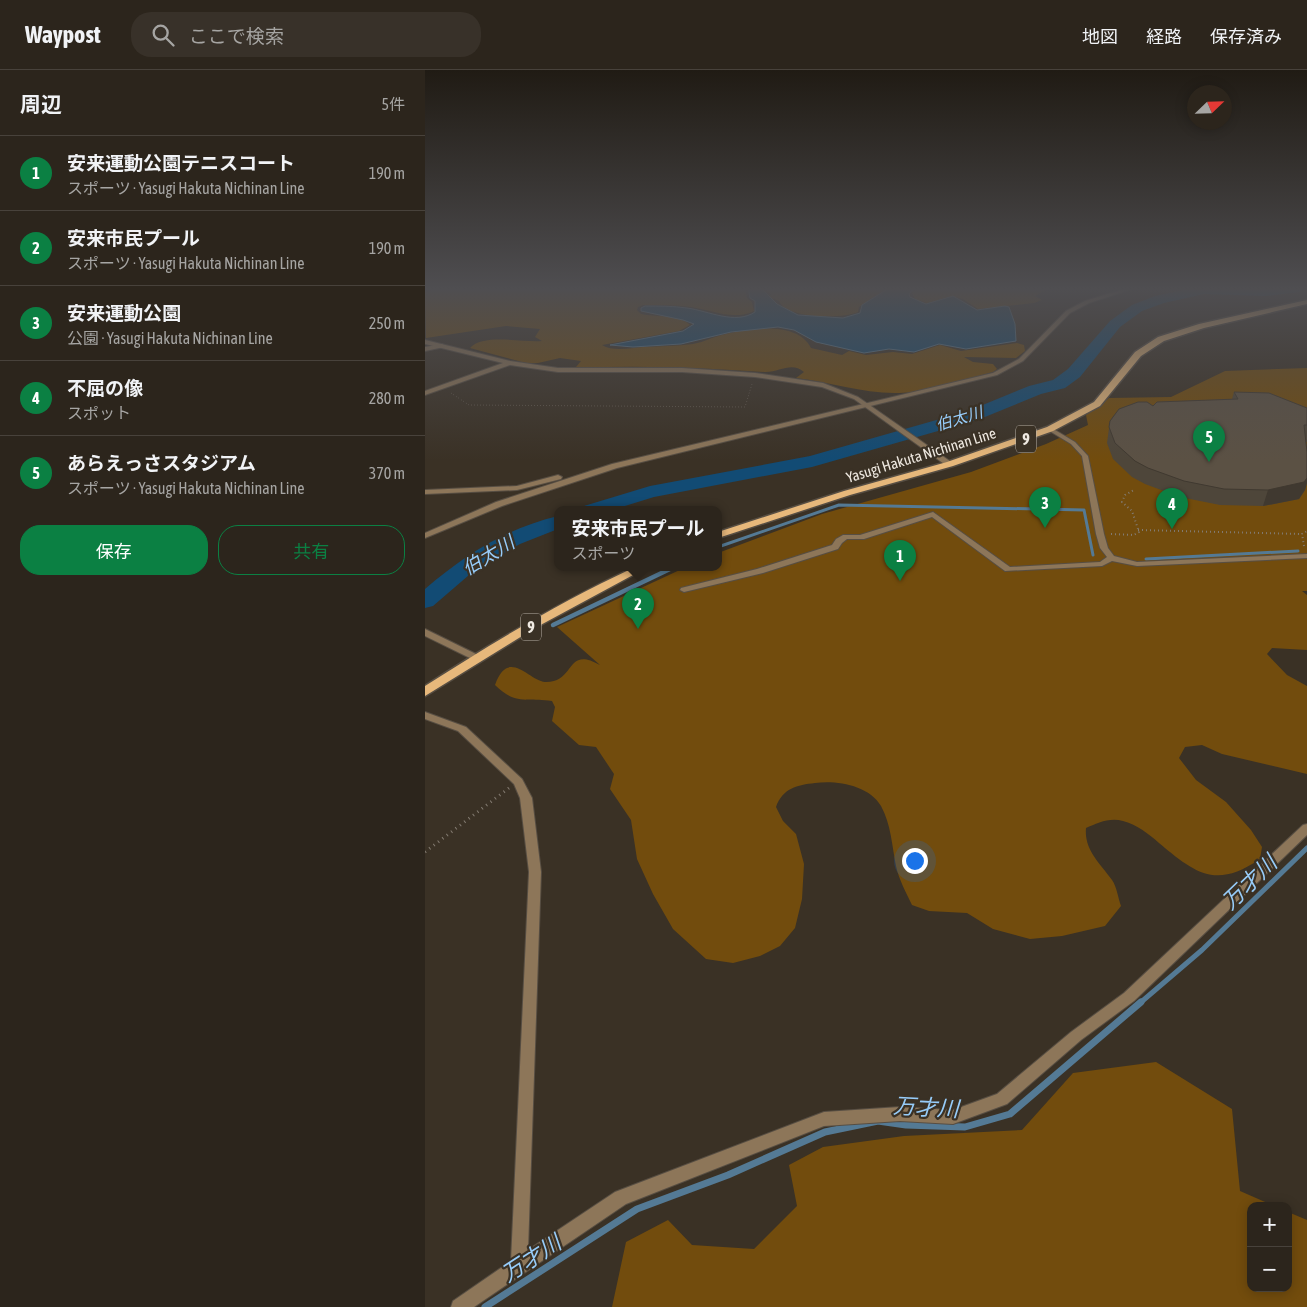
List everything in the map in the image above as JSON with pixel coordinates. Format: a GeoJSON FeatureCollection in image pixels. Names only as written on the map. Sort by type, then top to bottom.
{"type":"FeatureCollection","features":[{"type":"Feature","properties":{"kind":"main road","name":"Yasugi Hakuta Nichinan Line"},"geometry":{"type":"LineString","coordinates":[[722,534],[847,493],[950,464],[1050,429],[1097,404],[1138,354],[1151,346]]}},
{"type":"Feature","properties":{"kind":"main road","name":"9"},"geometry":{"type":"LineString","coordinates":[[425,692],[477,658],[565,607],[635,571]]}},
{"type":"Feature","properties":{"kind":"street"},"geometry":{"type":"LineString","coordinates":[[425,349],[442,346],[510,363],[557,370],[682,370],[755,375],[823,385],[839,390],[870,407],[950,464]]}},
{"type":"Feature","properties":{"kind":"street"},"geometry":{"type":"LineString","coordinates":[[425,536],[499,504],[554,485],[657,456],[870,407],[995,374],[1021,360],[1035,346]]}},
{"type":"Feature","properties":{"kind":"street"},"geometry":{"type":"LineString","coordinates":[[425,394],[510,363]]}},
{"type":"Feature","properties":{"kind":"street"},"geometry":{"type":"LineString","coordinates":[[425,492],[517,488],[617,461],[657,456]]}},
{"type":"Feature","properties":{"kind":"street"},"geometry":{"type":"LineString","coordinates":[[425,632],[477,658]]}},
{"type":"Feature","properties":{"kind":"street"},"geometry":{"type":"LineString","coordinates":[[425,715],[462,729],[518,782],[526,798],[535,872],[519,1265]]}},
{"type":"Feature","properties":{"kind":"street"},"geometry":{"type":"LineString","coordinates":[[459,1307],[621,1198],[824,1119],[900,1114],[953,1117],[1002,1099],[1075,1036],[1129,997],[1307,828]]}},
{"type":"Feature","properties":{"kind":"lane"},"geometry":{"type":"LineString","coordinates":[[1050,429],[1073,443],[1085,456],[1100,534],[1104,548],[1111,558],[1137,564],[1307,556]]}},
{"type":"Feature","properties":{"kind":"lane"},"geometry":{"type":"LineString","coordinates":[[684,590],[760,571],[835,547],[839,541],[846,537],[861,537],[933,514],[1007,569],[1094,565],[1102,564],[1111,558]]}},
{"type":"Feature","properties":{"kind":"path"},"geometry":{"type":"LineString","coordinates":[[442,388],[469,405],[745,407],[755,375]]}},
{"type":"Feature","properties":{"kind":"path"},"geometry":{"type":"LineString","coordinates":[[1134,490],[1125,495],[1123,502],[1132,511],[1139,530]]}},
{"type":"Feature","properties":{"kind":"path"},"geometry":{"type":"LineString","coordinates":[[1100,534],[1133,534],[1139,532],[1139,530],[1302,534],[1307,531]]}},
{"type":"Feature","properties":{"kind":"path"},"geometry":{"type":"LineString","coordinates":[[1302,534],[1307,556]]}},
{"type":"Feature","properties":{"kind":"path"},"geometry":{"type":"LineString","coordinates":[[425,852],[518,782]]}},
{"type":"Feature","properties":{"kind":"shaded area"},"geometry":{"type":"Polygon","coordinates":[[[473,346],[603,346],[628,349],[677,346],[809,346],[811,348],[842,355],[849,351],[866,355],[893,352],[912,354],[938,346],[961,351],[998,346],[1024,346],[1025,351],[1016,358],[964,357],[973,362],[993,364],[997,369],[993,372],[935,388],[911,392],[886,393],[796,378],[804,372],[790,367],[769,372],[672,367],[580,368],[576,367],[581,361],[560,358],[538,363],[526,363],[470,348],[473,346]]]}},
{"type":"Feature","properties":{"kind":"shaded area"},"geometry":{"type":"Polygon","coordinates":[[[1307,368],[1307,591],[1302,591],[1307,595],[1307,650],[1272,648],[1267,654],[1287,675],[1307,686],[1307,774],[1222,754],[1202,745],[1185,747],[1179,758],[1196,780],[1226,802],[1251,830],[1262,847],[1260,859],[1245,868],[1231,874],[1207,874],[1184,863],[1147,833],[1128,822],[1108,820],[1086,828],[1086,836],[1090,850],[1114,883],[1121,906],[1105,926],[1062,936],[1030,939],[993,929],[967,913],[929,911],[912,905],[897,871],[889,828],[881,806],[876,799],[869,793],[842,783],[823,782],[802,785],[787,792],[776,807],[783,821],[796,834],[804,864],[802,899],[795,928],[780,946],[760,956],[733,963],[706,959],[673,929],[653,894],[637,859],[631,820],[610,789],[614,774],[596,747],[579,745],[552,721],[555,707],[552,701],[516,698],[502,692],[495,685],[500,674],[506,668],[519,669],[545,682],[555,681],[562,677],[575,662],[581,659],[600,665],[557,627],[678,571],[722,571],[722,552],[822,514],[971,472],[1046,444],[1088,425],[1086,415],[1109,398],[1171,397],[1225,371],[1307,368]]]}},
{"type":"Feature","properties":{"kind":"shaded area"},"geometry":{"type":"Polygon","coordinates":[[[1156,1062],[1232,1109],[1240,1191],[1265,1202],[1247,1202],[1247,1292],[1292,1292],[1292,1214],[1307,1220],[1307,1307],[612,1307],[626,1242],[668,1220],[692,1245],[754,1249],[797,1206],[789,1165],[823,1147],[904,1136],[1022,1130],[1073,1073],[1156,1062]]]}},
{"type":"Feature","properties":{"kind":"water"},"geometry":{"type":"Polygon","coordinates":[[[618,346],[653,346],[633,347],[618,346]]]}},
{"type":"Feature","properties":{"kind":"water"},"geometry":{"type":"Polygon","coordinates":[[[832,346],[934,346],[914,352],[889,349],[864,353],[832,346]]]}},
{"type":"Feature","properties":{"kind":"water"},"geometry":{"type":"Polygon","coordinates":[[[948,346],[986,346],[966,349],[948,346]]]}},
{"type":"Feature","properties":{"kind":"building"},"geometry":{"type":"Polygon","coordinates":[[[1234,392],[1269,393],[1307,408],[1307,425],[1304,425],[1307,478],[1304,482],[1268,490],[1224,489],[1184,481],[1148,468],[1135,461],[1115,443],[1109,427],[1110,421],[1119,409],[1138,402],[1147,402],[1153,406],[1157,402],[1238,399],[1234,392]]]}},
{"type":"Feature","properties":{"kind":"waterway","name":"伯太川"},"geometry":{"type":"LineString","coordinates":[[604,506],[650,492],[812,461],[974,415],[1035,390],[1059,384],[1074,373],[1097,346]]}},
{"type":"Feature","properties":{"kind":"waterway"},"geometry":{"type":"LineString","coordinates":[[722,546],[839,505],[1084,510],[1093,555]]}},
{"type":"Feature","properties":{"kind":"waterway","name":"伯太川"},"geometry":{"type":"LineString","coordinates":[[425,601],[468,564],[512,539],[554,523]]}},
{"type":"Feature","properties":{"kind":"waterway"},"geometry":{"type":"LineString","coordinates":[[1146,559],[1298,551]]}},
{"type":"Feature","properties":{"kind":"waterway"},"geometry":{"type":"LineString","coordinates":[[553,625],[666,571]]}},
{"type":"Feature","properties":{"kind":"waterway","name":"万才川"},"geometry":{"type":"LineString","coordinates":[[1140,1003],[1202,950],[1307,848]]}},
{"type":"Feature","properties":{"kind":"waterway","name":"万才川"},"geometry":{"type":"LineString","coordinates":[[485,1307],[637,1209],[728,1175],[825,1132],[878,1121],[906,1125],[965,1127],[1010,1114],[1141,1002]]}},
{"type":"Feature","properties":{"kind":"place","name":"あらえっさスタジアム"},"geometry":{"type":"Point","coordinates":[1209,462]}},
{"type":"Feature","properties":{"kind":"place","name":"安来運動公園"},"geometry":{"type":"Point","coordinates":[1045,528]}},
{"type":"Feature","properties":{"kind":"place","name":"不屈の像"},"geometry":{"type":"Point","coordinates":[1172,529]}},
{"type":"Feature","properties":{"kind":"place","name":"安来運動公園テニスコート"},"geometry":{"type":"Point","coordinates":[900,581]}},
{"type":"Feature","properties":{"kind":"place","name":"安来市民プール"},"geometry":{"type":"Point","coordinates":[638,629]}}]}
